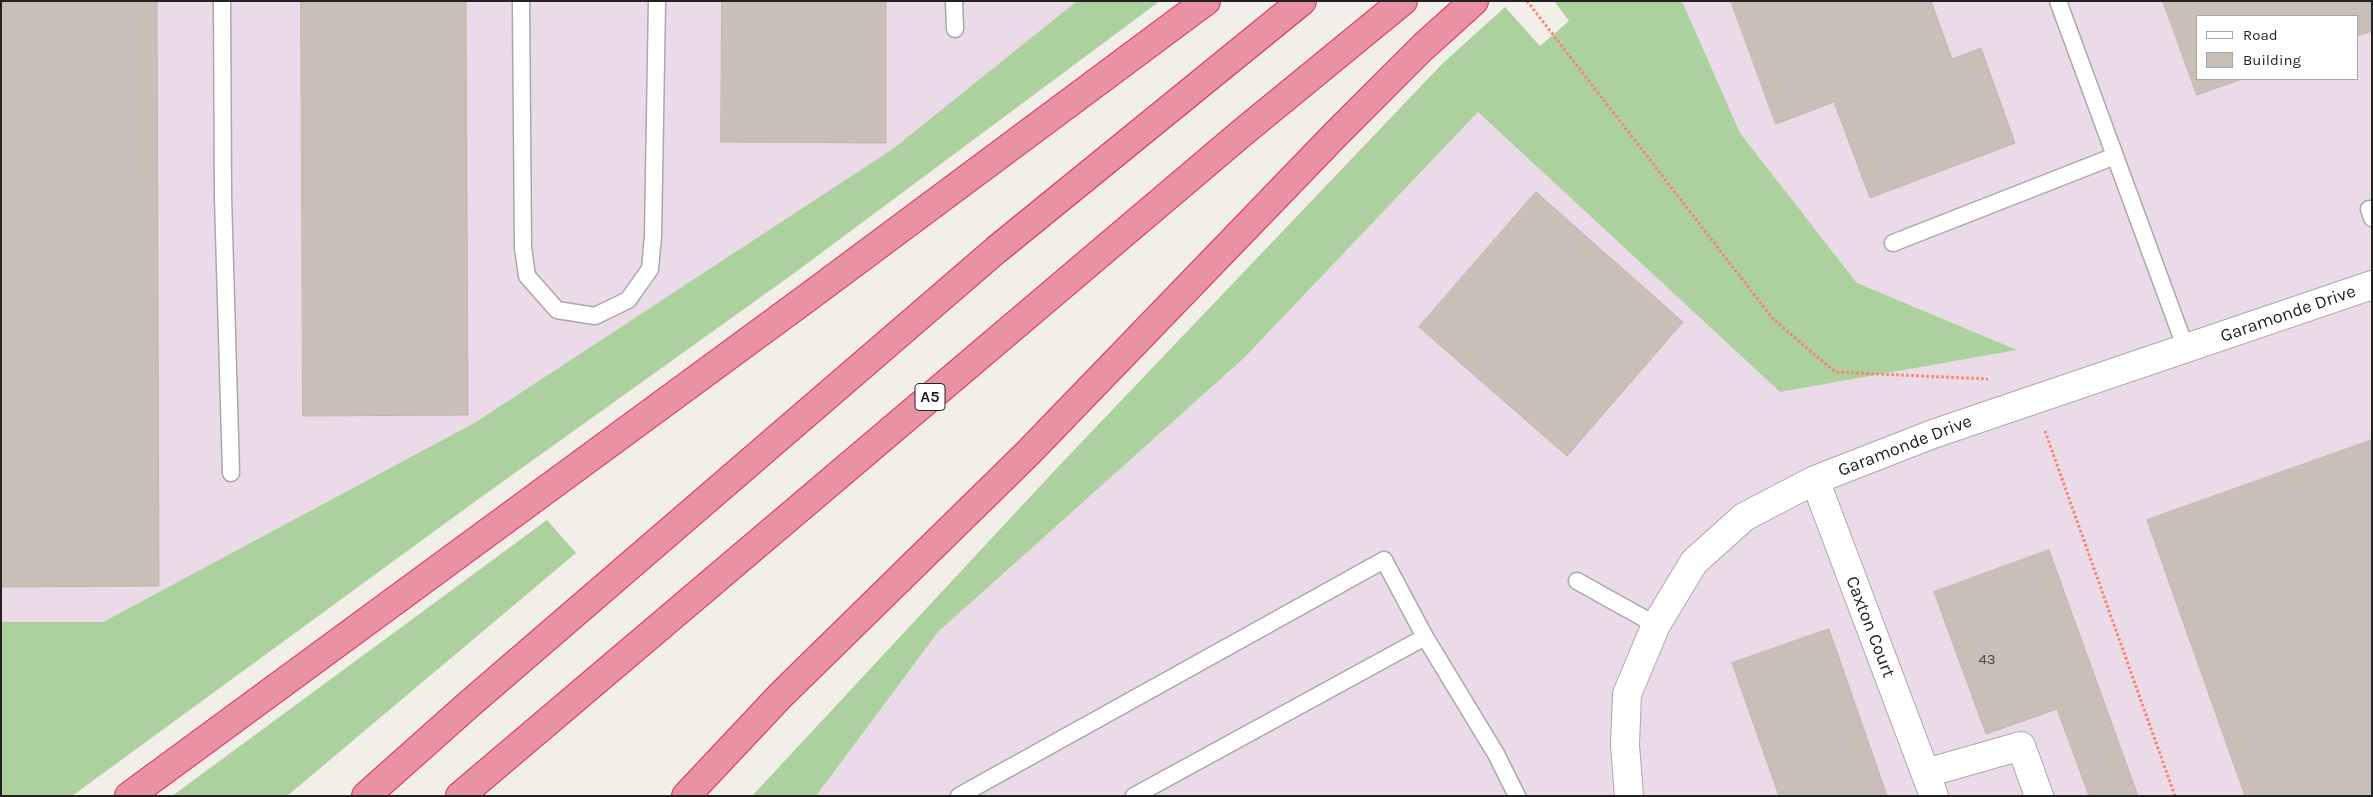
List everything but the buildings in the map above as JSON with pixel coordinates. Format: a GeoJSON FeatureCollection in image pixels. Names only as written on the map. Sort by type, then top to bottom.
{"type":"FeatureCollection","features":[{"type":"Feature","properties":{"kind":"highway"},"geometry":{"type":"LineString","coordinates":[[129,796],[808,298],[1206,1]]}},
{"type":"Feature","properties":{"kind":"highway"},"geometry":{"type":"LineString","coordinates":[[366,796],[474,699],[996,250],[1302,1]]}},
{"type":"Feature","properties":{"kind":"highway","name":"A5"},"geometry":{"type":"LineString","coordinates":[[460,796],[1235,139],[1403,1]]}},
{"type":"Feature","properties":{"kind":"highway"},"geometry":{"type":"LineString","coordinates":[[686,796],[781,695],[1028,453],[1336,134],[1424,47],[1474,1]]}},
{"type":"Feature","properties":{"kind":"street","name":"Garamonde Drive"},"geometry":{"type":"LineString","coordinates":[[1629,796],[1625,745],[1627,694],[1656,626],[1694,562],[1744,517],[1815,480],[1933,434],[2372,285]]}},
{"type":"Feature","properties":{"kind":"street","name":"Caxton Court"},"geometry":{"type":"LineString","coordinates":[[1815,480],[1930,784],[2021,746],[2039,796]]}},
{"type":"Feature","properties":{"kind":"lane"},"geometry":{"type":"LineString","coordinates":[[222,1],[223,197],[231,473]]}},
{"type":"Feature","properties":{"kind":"lane"},"geometry":{"type":"LineString","coordinates":[[521,1],[523,248],[527,276],[557,310],[595,316],[628,300],[650,269],[653,236],[657,1]]}},
{"type":"Feature","properties":{"kind":"lane"},"geometry":{"type":"LineString","coordinates":[[954,1],[955,28]]}},
{"type":"Feature","properties":{"kind":"lane"},"geometry":{"type":"LineString","coordinates":[[2058,1],[2186,349]]}},
{"type":"Feature","properties":{"kind":"lane"},"geometry":{"type":"LineString","coordinates":[[1893,243],[2115,156]]}},
{"type":"Feature","properties":{"kind":"lane"},"geometry":{"type":"LineString","coordinates":[[959,796],[1384,560],[1425,637],[1496,754],[1517,796]]}},
{"type":"Feature","properties":{"kind":"lane"},"geometry":{"type":"LineString","coordinates":[[1577,581],[1656,626]]}},
{"type":"Feature","properties":{"kind":"lane"},"geometry":{"type":"LineString","coordinates":[[1134,796],[1425,637]]}},
{"type":"Feature","properties":{"kind":"path"},"geometry":{"type":"LineString","coordinates":[[1527,1],[1773,319],[1835,372],[2015,380],[2024,402],[2046,434],[2175,796]]}},
{"type":"Feature","properties":{"kind":"shaded area"},"geometry":{"type":"Polygon","coordinates":[[[1,1],[1090,1],[894,148],[476,422],[103,622],[1,622],[1,1]]]}},
{"type":"Feature","properties":{"kind":"shaded area"},"geometry":{"type":"Polygon","coordinates":[[[1682,1],[2372,1],[2372,796],[816,796],[938,632],[1244,358],[1478,112],[1780,392],[2016,350],[1857,283],[1740,133],[1682,1]]]}},
{"type":"Feature","properties":{"kind":"green space"},"geometry":{"type":"Polygon","coordinates":[[[1077,1],[1160,1],[793,274],[473,503],[72,796],[1,796],[1,622],[103,622],[476,422],[894,148],[1077,1]]]}},
{"type":"Feature","properties":{"kind":"green space"},"geometry":{"type":"Polygon","coordinates":[[[1554,1],[1682,1],[1740,133],[1857,283],[2017,350],[1780,392],[1478,112],[1244,358],[938,632],[816,796],[752,796],[1056,469],[1442,64],[1505,7],[1540,46],[1569,21],[1554,1]]]}},
{"type":"Feature","properties":{"kind":"green space"},"geometry":{"type":"Polygon","coordinates":[[[547,520],[576,553],[287,796],[172,796],[547,520]]]}}]}
